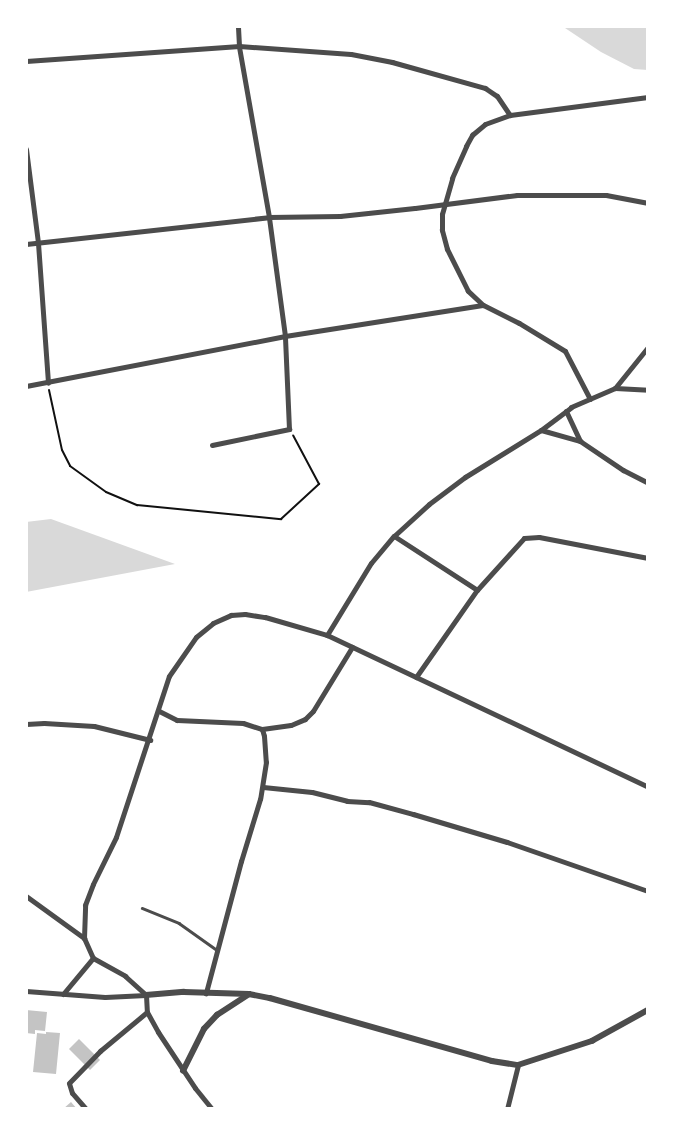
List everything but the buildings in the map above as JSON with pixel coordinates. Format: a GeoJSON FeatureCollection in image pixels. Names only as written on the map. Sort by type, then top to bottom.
{"type":"FeatureCollection","features":[{"type":"Feature","properties":{"kind":"street"},"geometry":{"type":"LineString","coordinates":[[212,445],[289,429],[286,336],[269,217],[239,46],[238,26]]}},
{"type":"Feature","properties":{"kind":"street"},"geometry":{"type":"LineString","coordinates":[[26,61],[239,46],[351,54],[392,62],[485,88],[497,96],[510,115]]}},
{"type":"Feature","properties":{"kind":"street"},"geometry":{"type":"LineString","coordinates":[[590,398],[564,351],[519,323],[483,305],[468,291],[447,249],[442,230],[444,203],[457,164],[472,135],[485,124],[510,115],[648,97]]}},
{"type":"Feature","properties":{"kind":"street"},"geometry":{"type":"LineString","coordinates":[[26,149],[38,243],[48,383]]}},
{"type":"Feature","properties":{"kind":"street"},"geometry":{"type":"LineString","coordinates":[[26,244],[269,217],[340,216],[444,203],[553,193],[606,195],[648,202]]}},
{"type":"Feature","properties":{"kind":"street"},"geometry":{"type":"LineString","coordinates":[[26,386],[286,336],[483,305]]}},
{"type":"Feature","properties":{"kind":"street"},"geometry":{"type":"LineString","coordinates":[[614,388],[648,347]]}},
{"type":"Feature","properties":{"kind":"street"},"geometry":{"type":"LineString","coordinates":[[327,635],[371,563],[394,536],[429,504],[465,477],[541,430],[566,411],[590,398],[614,388],[648,390]]}},
{"type":"Feature","properties":{"kind":"street"},"geometry":{"type":"LineString","coordinates":[[566,411],[580,441]]}},
{"type":"Feature","properties":{"kind":"street"},"geometry":{"type":"LineString","coordinates":[[541,430],[580,441],[623,470],[648,483]]}},
{"type":"Feature","properties":{"kind":"street"},"geometry":{"type":"LineString","coordinates":[[394,536],[477,590]]}},
{"type":"Feature","properties":{"kind":"street"},"geometry":{"type":"LineString","coordinates":[[416,677],[477,590],[524,538],[539,537],[648,558]]}},
{"type":"Feature","properties":{"kind":"street"},"geometry":{"type":"LineString","coordinates":[[212,1109],[183,1071],[147,1012],[146,995],[125,976],[93,958],[84,938],[85,905],[116,837],[150,740],[169,676],[196,637],[213,623],[232,615],[246,614],[265,617],[327,635],[648,786]]}},
{"type":"Feature","properties":{"kind":"street"},"geometry":{"type":"LineString","coordinates":[[159,711],[177,720],[243,723],[262,729],[292,725],[305,719],[313,711],[352,647]]}},
{"type":"Feature","properties":{"kind":"street"},"geometry":{"type":"LineString","coordinates":[[26,724],[44,723],[94,726],[150,740]]}},
{"type":"Feature","properties":{"kind":"street"},"geometry":{"type":"LineString","coordinates":[[206,992],[263,787],[266,750],[262,729]]}},
{"type":"Feature","properties":{"kind":"street"},"geometry":{"type":"LineString","coordinates":[[263,787],[312,792],[346,801],[369,802],[507,842],[648,891]]}},
{"type":"Feature","properties":{"kind":"street"},"geometry":{"type":"LineString","coordinates":[[26,896],[84,938]]}},
{"type":"Feature","properties":{"kind":"street"},"geometry":{"type":"LineString","coordinates":[[63,994],[93,958]]}},
{"type":"Feature","properties":{"kind":"street"},"geometry":{"type":"LineString","coordinates":[[26,991],[106,996],[170,992],[249,994],[270,998],[492,1061],[518,1065],[592,1041],[648,1010]]}},
{"type":"Feature","properties":{"kind":"street"},"geometry":{"type":"LineString","coordinates":[[183,1071],[204,1029],[223,1011],[249,994]]}},
{"type":"Feature","properties":{"kind":"street"},"geometry":{"type":"LineString","coordinates":[[86,1109],[72,1093],[69,1083],[100,1051],[147,1012]]}},
{"type":"Feature","properties":{"kind":"street"},"geometry":{"type":"LineString","coordinates":[[507,1109],[518,1065]]}},
{"type":"Feature","properties":{"kind":"lane"},"geometry":{"type":"LineString","coordinates":[[142,908],[179,923],[218,951]]}},
{"type":"Feature","properties":{"kind":"path"},"geometry":{"type":"LineString","coordinates":[[48,383],[62,450],[70,466],[87,481],[137,506],[281,519],[319,484],[289,429]]}},
{"type":"Feature","properties":{"kind":"shaded area"},"geometry":{"type":"Polygon","coordinates":[[[562,26],[648,26],[648,70],[634,69],[601,52],[562,26]]]}},
{"type":"Feature","properties":{"kind":"shaded area"},"geometry":{"type":"Polygon","coordinates":[[[51,519],[175,564],[26,592],[26,522],[51,519]]]}}]}
